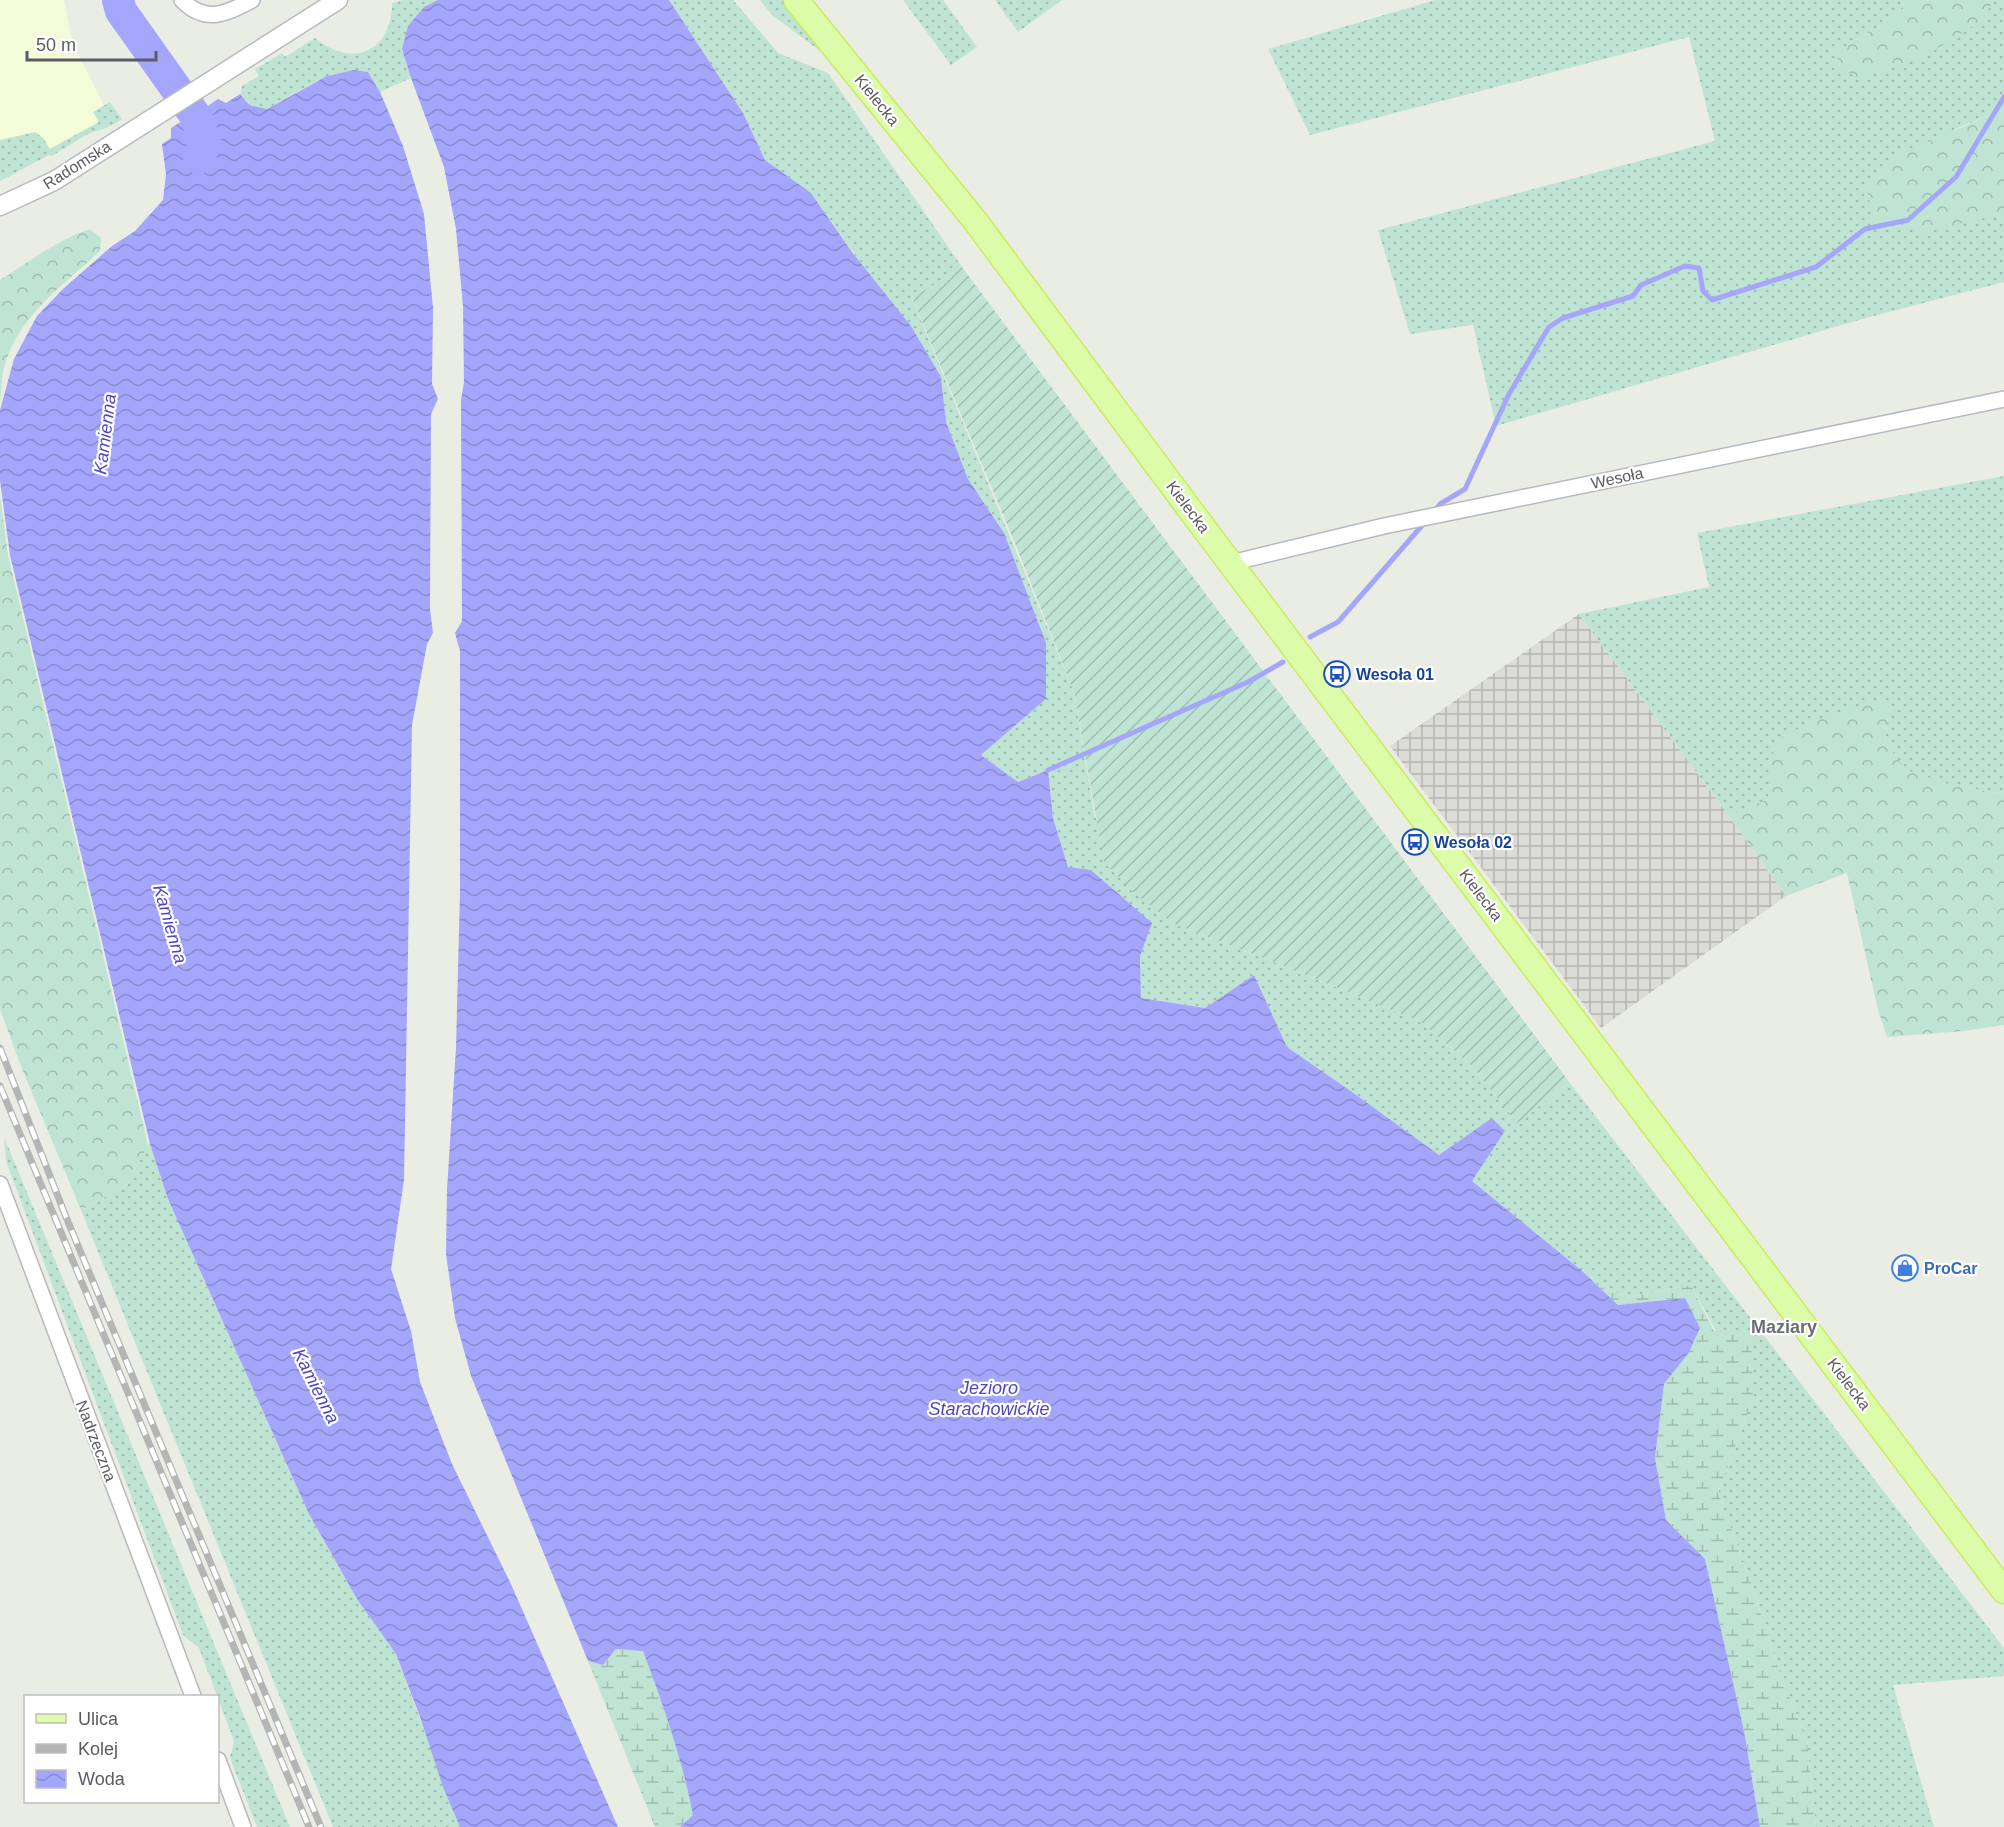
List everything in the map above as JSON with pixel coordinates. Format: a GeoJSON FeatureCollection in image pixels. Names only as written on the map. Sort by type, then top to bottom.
{"type":"FeatureCollection","features":[{"type":"Feature","properties":{"kind":"main road","name":"Kielecka"},"geometry":{"type":"LineString","coordinates":[[796,0],[958,200]]}},
{"type":"Feature","properties":{"kind":"main road","name":"Kielecka"},"geometry":{"type":"LineString","coordinates":[[812,0],[958,200],[2004,1591]]}},
{"type":"Feature","properties":{"kind":"street"},"geometry":{"type":"LineString","coordinates":[[182,0],[189,7],[213,16],[252,0]]}},
{"type":"Feature","properties":{"kind":"street","name":"Radomska"},"geometry":{"type":"LineString","coordinates":[[0,206],[54,181],[338,0]]}},
{"type":"Feature","properties":{"kind":"street","name":"Wesoła"},"geometry":{"type":"LineString","coordinates":[[1231,563],[1383,526],[2004,399]]}},
{"type":"Feature","properties":{"kind":"street","name":"Nadrzeczna"},"geometry":{"type":"LineString","coordinates":[[0,1184],[193,1695]]}},
{"type":"Feature","properties":{"kind":"street"},"geometry":{"type":"LineString","coordinates":[[219,1763],[243,1827]]}},
{"type":"Feature","properties":{"kind":"shaded area"},"geometry":{"type":"Polygon","coordinates":[[[0,0],[64,0],[72,42],[104,105],[94,112],[99,122],[49,149],[43,138],[0,140],[0,0]]]}},
{"type":"Feature","properties":{"kind":"shaded area"},"geometry":{"type":"Polygon","coordinates":[[[1579,614],[1786,896],[1601,1028],[1390,746],[1579,614]]]}},
{"type":"Feature","properties":{"kind":"green space"},"geometry":{"type":"Polygon","coordinates":[[[403,0],[438,0],[424,7],[402,49],[411,78],[380,92],[368,72],[341,73],[315,82],[267,109],[249,105],[240,94],[242,86],[259,76],[255,69],[282,53],[285,57],[315,38],[343,52],[367,51],[385,34],[392,3],[403,0]]]}},
{"type":"Feature","properties":{"kind":"green space"},"geometry":{"type":"Polygon","coordinates":[[[669,0],[733,0],[778,53],[828,73],[962,267],[912,299],[1074,692],[1095,817],[1174,924],[1421,1022],[1473,1067],[1517,1122],[1570,1083],[2004,1648],[2004,1676],[1893,1685],[1934,1827],[1816,1827],[1807,1741],[1779,1671],[1752,1585],[1718,1493],[1753,1399],[1691,1285],[1626,1298],[1581,1270],[1472,1181],[1505,1131],[1493,1119],[1439,1155],[1287,1047],[1254,975],[1205,1008],[1141,998],[1140,956],[1151,922],[1068,867],[1053,818],[1048,770],[1018,782],[981,755],[1046,699],[1004,533],[968,479],[946,422],[941,377],[811,193],[765,160],[743,113],[669,0]]]}},
{"type":"Feature","properties":{"kind":"green space"},"geometry":{"type":"Polygon","coordinates":[[[760,0],[783,0],[844,69],[772,15],[760,0]]]}},
{"type":"Feature","properties":{"kind":"green space"},"geometry":{"type":"Polygon","coordinates":[[[903,0],[943,0],[977,47],[951,65],[903,0]]]}},
{"type":"Feature","properties":{"kind":"green space"},"geometry":{"type":"Polygon","coordinates":[[[995,0],[1062,0],[1018,32],[995,0]]]}},
{"type":"Feature","properties":{"kind":"green space"},"geometry":{"type":"Polygon","coordinates":[[[1435,0],[1908,0],[1891,20],[1837,51],[1978,23],[1995,0],[2004,0],[2004,109],[1953,130],[1976,219],[2004,213],[2004,282],[1866,318],[1496,426],[1473,325],[1410,334],[1378,230],[1715,141],[1689,37],[1310,135],[1268,49],[1435,0]]]}},
{"type":"Feature","properties":{"kind":"green space"},"geometry":{"type":"Polygon","coordinates":[[[1908,0],[1995,0],[1978,23],[1922,58],[1858,78],[1838,66],[1837,51],[1891,20],[1908,0]]]}},
{"type":"Feature","properties":{"kind":"green space"},"geometry":{"type":"Polygon","coordinates":[[[110,102],[122,119],[109,127],[86,135],[52,156],[49,155],[0,181],[0,140],[35,132],[43,138],[50,149],[99,122],[93,112],[110,102]]]}},
{"type":"Feature","properties":{"kind":"green space"},"geometry":{"type":"Polygon","coordinates":[[[2004,109],[2004,213],[1924,233],[1873,220],[1866,183],[1891,158],[2004,109]]]}},
{"type":"Feature","properties":{"kind":"green space"},"geometry":{"type":"Polygon","coordinates":[[[90,229],[101,238],[100,251],[43,303],[20,332],[4,368],[0,400],[0,280],[55,245],[90,229]]]}},
{"type":"Feature","properties":{"kind":"green space"},"geometry":{"type":"Polygon","coordinates":[[[962,267],[1570,1083],[1517,1123],[1473,1067],[1421,1022],[1174,924],[1132,891],[1104,862],[1074,692],[1014,541],[912,298],[962,267]]]}},
{"type":"Feature","properties":{"kind":"green space"},"geometry":{"type":"Polygon","coordinates":[[[2004,476],[2004,794],[1954,786],[1905,770],[1885,741],[1889,708],[1768,799],[1729,816],[1579,614],[1709,587],[1697,533],[2004,476]]]}},
{"type":"Feature","properties":{"kind":"green space"},"geometry":{"type":"Polygon","coordinates":[[[0,495],[8,555],[148,1145],[127,1185],[81,1210],[22,1069],[0,1009],[0,495]]]}},
{"type":"Feature","properties":{"kind":"green space"},"geometry":{"type":"Polygon","coordinates":[[[1876,701],[1889,708],[1885,741],[1906,770],[1954,786],[2004,794],[2004,1025],[1964,1031],[1887,1037],[1878,1010],[1847,873],[1786,896],[1729,816],[1768,799],[1774,741],[1813,721],[1876,701]]]}},
{"type":"Feature","properties":{"kind":"green space"},"geometry":{"type":"Polygon","coordinates":[[[4,1137],[290,1827],[257,1827],[230,1758],[234,1741],[219,1701],[219,1695],[217,1695],[199,1648],[183,1635],[6,1161],[4,1137]]]}},
{"type":"Feature","properties":{"kind":"green space"},"geometry":{"type":"Polygon","coordinates":[[[150,1144],[168,1199],[309,1514],[357,1599],[396,1654],[460,1827],[333,1827],[81,1210],[127,1185],[150,1144]]]}},
{"type":"Feature","properties":{"kind":"green space"},"geometry":{"type":"Polygon","coordinates":[[[1581,1270],[1626,1298],[1691,1285],[1714,1331],[1751,1335],[1753,1399],[1718,1493],[1752,1585],[1779,1671],[1807,1741],[1816,1827],[1760,1827],[1744,1731],[1705,1559],[1666,1520],[1655,1458],[1664,1384],[1688,1354],[1685,1298],[1618,1305],[1581,1270]]]}},
{"type":"Feature","properties":{"kind":"green space"},"geometry":{"type":"Polygon","coordinates":[[[616,1649],[643,1650],[665,1711],[678,1752],[693,1815],[680,1827],[655,1827],[588,1661],[603,1665],[616,1649]]]}},
{"type":"Feature","properties":{"kind":"water","name":"Jezioro Starachowickie"},"geometry":{"type":"Polygon","coordinates":[[[438,0],[669,0],[743,113],[765,160],[811,193],[852,252],[911,326],[941,377],[946,422],[968,479],[1004,533],[1046,643],[1046,699],[981,755],[1018,782],[1048,770],[1053,818],[1068,867],[1091,870],[1152,923],[1140,956],[1141,998],[1205,1008],[1254,975],[1287,1047],[1439,1155],[1492,1118],[1505,1131],[1472,1181],[1581,1270],[1618,1305],[1685,1298],[1700,1328],[1688,1354],[1664,1384],[1655,1458],[1666,1520],[1705,1559],[1744,1731],[1760,1827],[680,1827],[693,1815],[671,1732],[643,1651],[616,1649],[603,1665],[588,1661],[471,1376],[455,1318],[446,1254],[447,1189],[456,1048],[460,892],[460,651],[455,633],[462,621],[463,306],[456,229],[444,167],[402,49],[408,26],[424,7],[438,0]]]}},
{"type":"Feature","properties":{"kind":"water"},"geometry":{"type":"Polygon","coordinates":[[[354,70],[368,72],[380,92],[403,146],[424,214],[433,308],[432,384],[438,399],[431,414],[430,609],[433,633],[427,644],[412,725],[404,1180],[391,1269],[411,1331],[420,1382],[452,1464],[510,1582],[618,1827],[460,1827],[443,1787],[396,1654],[357,1599],[309,1514],[168,1199],[150,1144],[10,555],[0,481],[0,410],[14,359],[37,316],[64,288],[112,246],[135,231],[163,200],[166,174],[162,144],[171,138],[171,128],[190,116],[194,119],[200,116],[199,112],[218,99],[226,103],[240,94],[249,105],[267,109],[327,76],[354,70]]]}},
{"type":"Feature","properties":{"kind":"waterway","name":"Kamienna"},"geometry":{"type":"LineString","coordinates":[[118,0],[121,11],[197,118],[205,143],[199,158]]}},
{"type":"Feature","properties":{"kind":"waterway"},"geometry":{"type":"LineString","coordinates":[[1434,512],[1440,504],[1465,489],[1509,394],[1549,327],[1563,318],[1633,296],[1641,285],[1685,266],[1699,268],[1703,291],[1712,300],[1816,267],[1865,229],[1908,220],[1956,177],[2004,97]]}},
{"type":"Feature","properties":{"kind":"waterway"},"geometry":{"type":"LineString","coordinates":[[1310,637],[1338,622],[1426,521]]}},
{"type":"Feature","properties":{"kind":"waterway"},"geometry":{"type":"LineString","coordinates":[[1048,770],[1248,682],[1283,662]]}},
{"type":"Feature","properties":{"kind":"railway"},"geometry":{"type":"LineString","coordinates":[[0,1048],[66,1217],[321,1827]]}},
{"type":"Feature","properties":{"kind":"railway"},"geometry":{"type":"LineString","coordinates":[[0,1086],[309,1827]]}},
{"type":"Feature","properties":{"kind":"place","name":"Wesoła 01"},"geometry":{"type":"Point","coordinates":[1337,674]}},
{"type":"Feature","properties":{"kind":"place","name":"Wesoła 02"},"geometry":{"type":"Point","coordinates":[1415,842]}},
{"type":"Feature","properties":{"kind":"place","name":"ProCar"},"geometry":{"type":"Point","coordinates":[1905,1268]}},
{"type":"Feature","properties":{"kind":"district","name":"Maziary"},"geometry":{"type":"Point","coordinates":[1784,1327]}}]}
